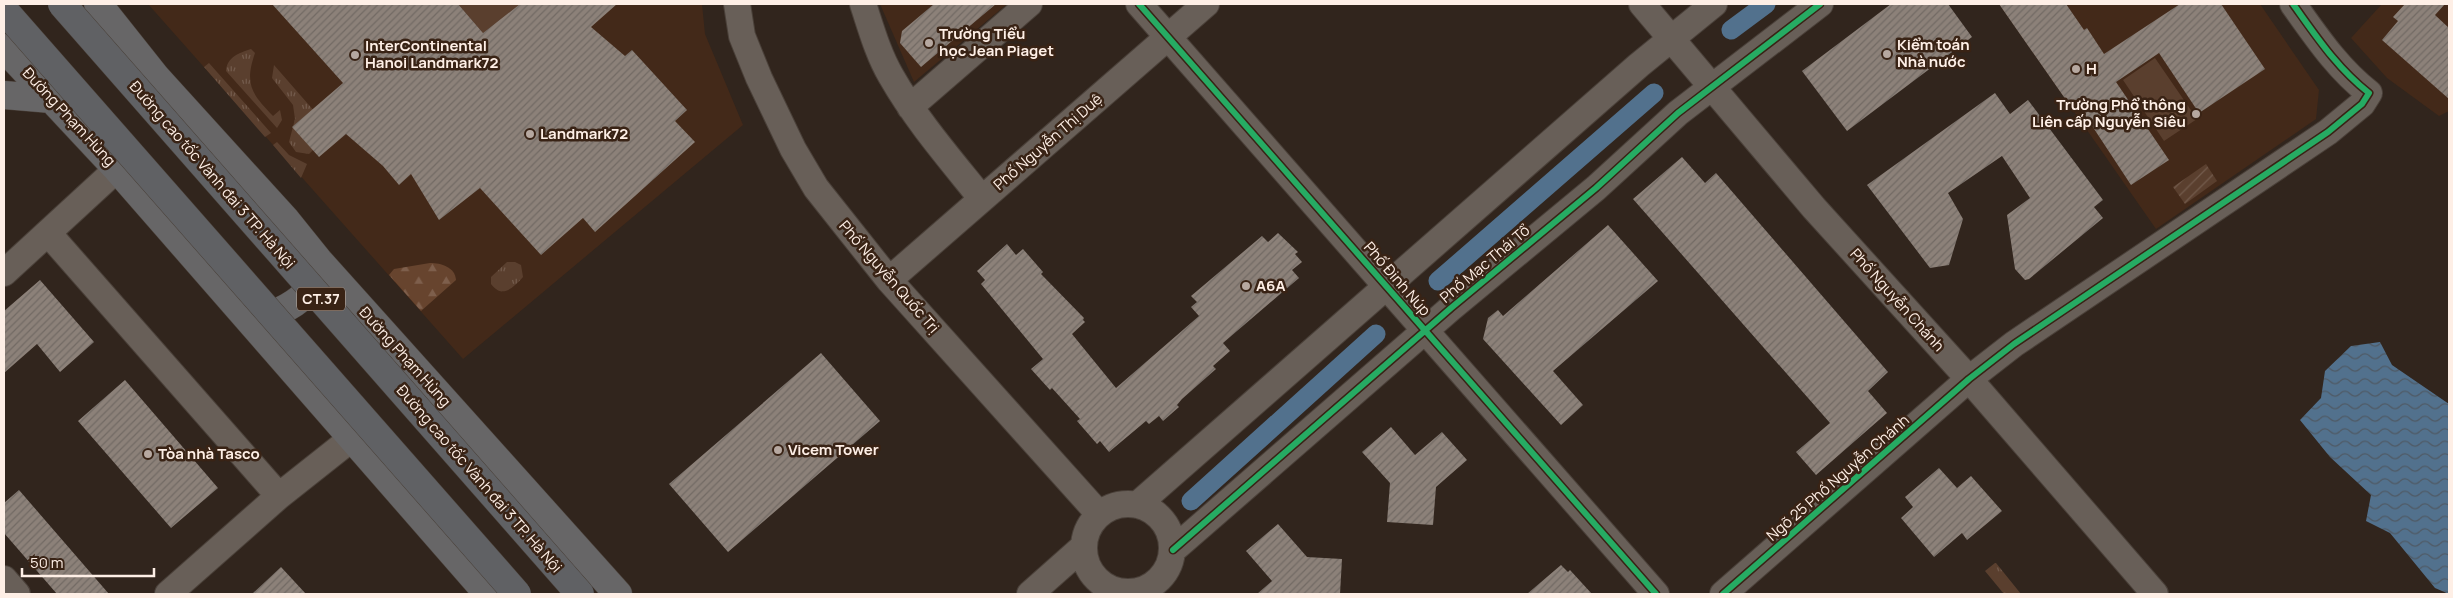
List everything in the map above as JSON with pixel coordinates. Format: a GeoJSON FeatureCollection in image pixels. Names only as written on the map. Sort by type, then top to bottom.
{"type":"FeatureCollection","features":[{"type":"Feature","properties":{"kind":"highway","name":"Đường cao tốc Vành đai 3 TP. Hà Nội"},"geometry":{"type":"LineString","coordinates":[[62,4],[580,594]]}},
{"type":"Feature","properties":{"kind":"highway","name":"CT.37"},"geometry":{"type":"LineString","coordinates":[[4,10],[517,594]]}},
{"type":"Feature","properties":{"kind":"main road","name":"Đường Phạm Hùng"},"geometry":{"type":"LineString","coordinates":[[98,4],[156,77],[286,220],[319,261],[618,594]]}},
{"type":"Feature","properties":{"kind":"main road","name":"Đường Phạm Hùng"},"geometry":{"type":"LineString","coordinates":[[4,48],[117,169],[253,322],[352,439],[488,594]]}},
{"type":"Feature","properties":{"kind":"main road"},"geometry":{"type":"LineString","coordinates":[[4,95],[51,100]]}},
{"type":"Feature","properties":{"kind":"main road"},"geometry":{"type":"LineString","coordinates":[[253,322],[276,314],[307,292],[317,277],[319,261]]}},
{"type":"Feature","properties":{"kind":"street","name":"Phố Nguyễn Quốc Trị"},"geometry":{"type":"LineString","coordinates":[[737,4],[742,36],[793,149],[816,188],[890,280],[1100,514]]}},
{"type":"Feature","properties":{"kind":"street"},"geometry":{"type":"LineString","coordinates":[[864,4],[890,74],[910,107],[982,199]]}},
{"type":"Feature","properties":{"kind":"street"},"geometry":{"type":"LineString","coordinates":[[910,107],[1029,4]]}},
{"type":"Feature","properties":{"kind":"street","name":"Phố Đinh Núp"},"geometry":{"type":"LineString","coordinates":[[1139,4],[1656,594]]}},
{"type":"Feature","properties":{"kind":"street","name":"Phố Nguyễn Thị Duệ"},"geometry":{"type":"LineString","coordinates":[[890,280],[1206,4]]}},
{"type":"Feature","properties":{"kind":"street","name":"Phố Nguyễn Chánh"},"geometry":{"type":"LineString","coordinates":[[1642,4],[1814,208],[1969,380],[2155,594]]}},
{"type":"Feature","properties":{"kind":"street"},"geometry":{"type":"LineString","coordinates":[[1137,505],[1672,38],[1714,4]]}},
{"type":"Feature","properties":{"kind":"street","name":"Phố Mạc Thái Tổ"},"geometry":{"type":"LineString","coordinates":[[1173,550],[1425,331],[1596,188],[1678,112],[1820,4]]}},
{"type":"Feature","properties":{"kind":"street","name":"Ngõ 25 Phố Nguyễn Chánh"},"geometry":{"type":"LineString","coordinates":[[1723,594],[1969,380],[2014,344],[2328,132],[2362,104],[2369,93],[2349,78],[2343,56],[2293,4]]}},
{"type":"Feature","properties":{"kind":"street"},"geometry":{"type":"LineString","coordinates":[[4,273],[90,191],[117,169]]}},
{"type":"Feature","properties":{"kind":"street"},"geometry":{"type":"LineString","coordinates":[[48,233],[279,496]]}},
{"type":"Feature","properties":{"kind":"street"},"geometry":{"type":"LineString","coordinates":[[168,594],[279,496],[352,439]]}},
{"type":"Feature","properties":{"kind":"street"},"geometry":{"type":"LineString","coordinates":[[1127,503],[1137,505],[1154,511],[1163,520],[1170,531],[1173,550],[1168,570],[1160,589],[1121,593],[1107,587],[1094,577],[1086,563],[1083,547],[1091,523],[1100,514],[1112,506],[1127,503]]}},
{"type":"Feature","properties":{"kind":"street"},"geometry":{"type":"LineString","coordinates":[[1030,594],[1083,547]]}},
{"type":"Feature","properties":{"kind":"street"},"geometry":{"type":"LineString","coordinates":[[4,579],[17,594]]}},
{"type":"Feature","properties":{"kind":"shaded area"},"geometry":{"type":"Polygon","coordinates":[[[148,4],[702,4],[705,34],[743,125],[463,359],[148,4]]]}},
{"type":"Feature","properties":{"kind":"shaded area","name":"Trường Tiểu học Jean Piaget"},"geometry":{"type":"Polygon","coordinates":[[[880,4],[1007,4],[914,82],[880,4]]]}},
{"type":"Feature","properties":{"kind":"shaded area","name":"Trường Phổ thông Liên cấp Nguyễn Siêu"},"geometry":{"type":"Polygon","coordinates":[[[1999,4],[2260,4],[2319,90],[2316,119],[2156,229],[1999,4]]]}},
{"type":"Feature","properties":{"kind":"shaded area"},"geometry":{"type":"Polygon","coordinates":[[[2382,4],[2449,4],[2449,111],[2439,116],[2387,78],[2351,38],[2382,4]]]}},
{"type":"Feature","properties":{"kind":"green space"},"geometry":{"type":"Polygon","coordinates":[[[458,4],[520,4],[483,33],[458,4]]]}},
{"type":"Feature","properties":{"kind":"green space"},"geometry":{"type":"Polygon","coordinates":[[[251,49],[255,53],[250,73],[252,88],[255,95],[273,116],[280,110],[282,120],[277,128],[226,71],[231,59],[251,49]]]}},
{"type":"Feature","properties":{"kind":"green space"},"geometry":{"type":"Polygon","coordinates":[[[2155,58],[2197,119],[2164,141],[2123,80],[2155,58]]]}},
{"type":"Feature","properties":{"kind":"green space"},"geometry":{"type":"Polygon","coordinates":[[[209,63],[271,133],[265,137],[204,67],[209,63]]]}},
{"type":"Feature","properties":{"kind":"green space"},"geometry":{"type":"Polygon","coordinates":[[[274,65],[322,120],[321,142],[309,154],[296,152],[289,142],[295,119],[293,105],[272,78],[274,65]]]}},
{"type":"Feature","properties":{"kind":"green space"},"geometry":{"type":"Polygon","coordinates":[[[277,142],[289,155],[307,164],[301,178],[273,145],[277,142]]]}},
{"type":"Feature","properties":{"kind":"green space"},"geometry":{"type":"Polygon","coordinates":[[[2206,164],[2217,181],[2185,204],[2173,187],[2206,164]]]}},
{"type":"Feature","properties":{"kind":"green space"},"geometry":{"type":"Polygon","coordinates":[[[507,262],[515,262],[521,265],[523,277],[511,288],[499,291],[491,284],[491,277],[507,262]]]}},
{"type":"Feature","properties":{"kind":"green space"},"geometry":{"type":"Polygon","coordinates":[[[430,263],[447,267],[453,272],[456,280],[421,311],[389,275],[394,269],[430,263]]]}},
{"type":"Feature","properties":{"kind":"green space"},"geometry":{"type":"Polygon","coordinates":[[[1995,563],[2021,594],[2004,594],[1985,571],[1995,563]]]}},
{"type":"Feature","properties":{"kind":"water"},"geometry":{"type":"Polygon","coordinates":[[[2380,342],[2392,365],[2449,404],[2449,594],[2435,588],[2390,533],[2366,521],[2371,495],[2330,457],[2300,420],[2321,398],[2325,371],[2351,346],[2380,342]]]}},
{"type":"Feature","properties":{"kind":"building","name":"Landmark72"},"geometry":{"type":"Polygon","coordinates":[[[272,4],[458,4],[483,33],[520,4],[617,4],[591,27],[625,56],[632,50],[687,110],[675,121],[695,142],[595,232],[583,218],[541,255],[480,188],[439,220],[411,174],[399,185],[383,166],[346,134],[319,157],[292,127],[343,83],[272,4]]]}},
{"type":"Feature","properties":{"kind":"building"},"geometry":{"type":"Polygon","coordinates":[[[934,4],[996,4],[921,67],[900,43],[902,31],[934,4]]]}},
{"type":"Feature","properties":{"kind":"building","name":"Kiểm toán Nhà nước"},"geometry":{"type":"Polygon","coordinates":[[[1891,4],[1948,4],[1972,37],[1847,131],[1802,71],[1891,4]]]}},
{"type":"Feature","properties":{"kind":"building"},"geometry":{"type":"Polygon","coordinates":[[[1999,4],[2066,4],[2084,30],[2087,28],[2104,54],[2180,4],[2221,4],[2265,69],[2199,113],[2159,53],[2116,82],[2169,160],[2131,185],[2079,106],[2073,110],[1999,4]]]}},
{"type":"Feature","properties":{"kind":"building"},"geometry":{"type":"Polygon","coordinates":[[[2405,4],[2445,4],[2435,15],[2449,28],[2449,99],[2382,40],[2398,21],[2393,17],[2405,4]]]}},
{"type":"Feature","properties":{"kind":"building"},"geometry":{"type":"Polygon","coordinates":[[[1995,93],[2010,114],[2028,100],[2103,200],[2094,207],[2103,218],[2029,279],[2025,280],[2015,269],[2007,215],[2030,198],[2002,156],[1948,193],[1963,219],[1949,265],[1930,268],[1867,185],[1995,93]]]}},
{"type":"Feature","properties":{"kind":"building"},"geometry":{"type":"Polygon","coordinates":[[[1682,157],[1705,183],[1716,173],[1888,372],[1868,391],[1887,413],[1816,475],[1796,452],[1830,423],[1633,199],[1682,157]]]}},
{"type":"Feature","properties":{"kind":"building"},"geometry":{"type":"Polygon","coordinates":[[[1608,225],[1658,281],[1553,371],[1583,405],[1561,425],[1483,339],[1488,318],[1498,310],[1503,316],[1608,225]]]}},
{"type":"Feature","properties":{"kind":"building"},"geometry":{"type":"Polygon","coordinates":[[[1278,233],[1298,252],[1295,254],[1302,262],[1292,270],[1299,278],[1223,343],[1230,351],[1213,366],[1216,369],[1182,399],[1177,405],[1179,407],[1163,421],[1159,416],[1149,424],[1146,421],[1109,452],[1100,441],[1097,444],[1077,421],[1080,419],[1052,388],[1050,390],[1031,369],[1043,359],[981,284],[985,280],[977,271],[1007,244],[1016,255],[1023,249],[1043,272],[1041,274],[1084,318],[1085,322],[1072,334],[1116,388],[1199,316],[1191,307],[1197,302],[1191,296],[1262,236],[1268,242],[1278,233]]]}},
{"type":"Feature","properties":{"kind":"building"},"geometry":{"type":"Polygon","coordinates":[[[40,280],[94,342],[60,372],[37,344],[4,373],[4,311],[40,280]]]}},
{"type":"Feature","properties":{"kind":"building","name":"Vicem Tower"},"geometry":{"type":"Polygon","coordinates":[[[821,353],[880,421],[728,552],[669,484],[821,353]]]}},
{"type":"Feature","properties":{"kind":"building","name":"Tòa nhà Tasco"},"geometry":{"type":"Polygon","coordinates":[[[125,380],[218,488],[171,528],[78,421],[125,380]]]}},
{"type":"Feature","properties":{"kind":"building"},"geometry":{"type":"Polygon","coordinates":[[[1391,427],[1415,455],[1442,432],[1467,460],[1436,487],[1433,525],[1387,522],[1390,483],[1362,452],[1391,427]]]}},
{"type":"Feature","properties":{"kind":"building"},"geometry":{"type":"Polygon","coordinates":[[[1939,468],[1957,488],[1971,476],[2002,511],[1967,540],[1962,533],[1934,557],[1901,518],[1913,507],[1905,497],[1939,468]]]}},
{"type":"Feature","properties":{"kind":"building"},"geometry":{"type":"Polygon","coordinates":[[[19,490],[109,594],[57,594],[4,533],[4,503],[19,490]]]}},
{"type":"Feature","properties":{"kind":"building"},"geometry":{"type":"Polygon","coordinates":[[[1278,524],[1307,557],[1342,559],[1340,594],[1257,594],[1272,581],[1246,551],[1278,524]]]}},
{"type":"Feature","properties":{"kind":"building"},"geometry":{"type":"Polygon","coordinates":[[[1561,565],[1568,572],[1570,570],[1592,594],[1527,594],[1561,565]]]}},
{"type":"Feature","properties":{"kind":"building"},"geometry":{"type":"Polygon","coordinates":[[[281,567],[306,594],[252,594],[281,567]]]}},
{"type":"Feature","properties":{"kind":"waterway"},"geometry":{"type":"LineString","coordinates":[[1731,30],[1766,4]]}},
{"type":"Feature","properties":{"kind":"waterway"},"geometry":{"type":"LineString","coordinates":[[1438,281],[1654,93]]}},
{"type":"Feature","properties":{"kind":"waterway"},"geometry":{"type":"LineString","coordinates":[[1191,501],[1376,334]]}},
{"type":"Feature","properties":{"kind":"cycle path"},"geometry":{"type":"LineString","coordinates":[[1139,4],[1656,594]]}},
{"type":"Feature","properties":{"kind":"cycle path"},"geometry":{"type":"LineString","coordinates":[[1173,550],[1451,308],[1596,188],[1678,113],[1820,4]]}},
{"type":"Feature","properties":{"kind":"cycle path"},"geometry":{"type":"LineString","coordinates":[[1723,594],[1969,379],[2014,344],[2328,132],[2362,104],[2369,93],[2337,62],[2293,4]]}},
{"type":"Feature","properties":{"kind":"place","name":"Trường Tiểu học Jean Piaget"},"geometry":{"type":"Point","coordinates":[929,43]}},
{"type":"Feature","properties":{"kind":"place","name":"Kiểm toán Nhà nước"},"geometry":{"type":"Point","coordinates":[1887,54]}},
{"type":"Feature","properties":{"kind":"place","name":"InterContinental Hanoi Landmark72"},"geometry":{"type":"Point","coordinates":[355,55]}},
{"type":"Feature","properties":{"kind":"place","name":"H"},"geometry":{"type":"Point","coordinates":[2076,69]}},
{"type":"Feature","properties":{"kind":"place","name":"Trường Phổ thông Liên cấp Nguyễn Siêu"},"geometry":{"type":"Point","coordinates":[2196,114]}},
{"type":"Feature","properties":{"kind":"place","name":"Landmark72"},"geometry":{"type":"Point","coordinates":[530,134]}},
{"type":"Feature","properties":{"kind":"place","name":"A6A"},"geometry":{"type":"Point","coordinates":[1246,286]}},
{"type":"Feature","properties":{"kind":"place","name":"Vicem Tower"},"geometry":{"type":"Point","coordinates":[778,450]}},
{"type":"Feature","properties":{"kind":"place","name":"Tòa nhà Tasco"},"geometry":{"type":"Point","coordinates":[148,454]}}]}
